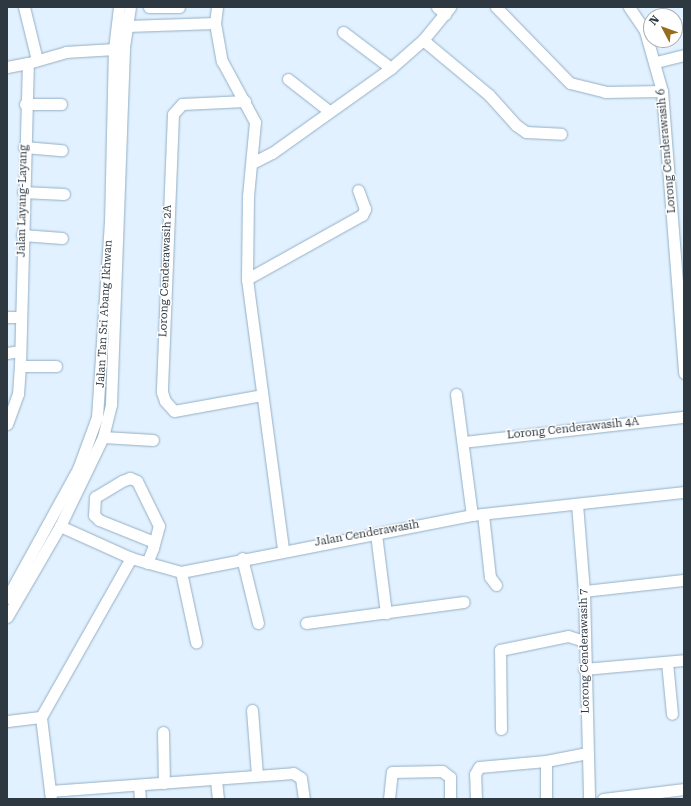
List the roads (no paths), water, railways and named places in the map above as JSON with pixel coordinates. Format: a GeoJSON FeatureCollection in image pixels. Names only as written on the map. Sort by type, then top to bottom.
{"type":"FeatureCollection","features":[{"type":"Feature","properties":{"kind":"street","name":"Jalan Layang-Layang"},"geometry":{"type":"LineString","coordinates":[[7,422],[18,394],[20,366],[19,317],[25,104],[32,61],[24,7]]}},
{"type":"Feature","properties":{"kind":"street","name":"Jalan Tan Sri Abang Ikhwan"},"geometry":{"type":"LineString","coordinates":[[7,598],[78,469],[98,418],[110,223],[114,49],[119,7]]}},
{"type":"Feature","properties":{"kind":"street","name":"Jalan Tan Sri Abang Ikhwan"},"geometry":{"type":"LineString","coordinates":[[60,526],[103,437],[111,404],[127,26],[130,7]]}},
{"type":"Feature","properties":{"kind":"street"},"geometry":{"type":"LineString","coordinates":[[149,7],[179,7]]}},
{"type":"Feature","properties":{"kind":"street"},"geometry":{"type":"LineString","coordinates":[[217,7],[215,23],[222,61],[255,122],[248,196],[247,279],[283,550]]}},
{"type":"Feature","properties":{"kind":"street"},"geometry":{"type":"LineString","coordinates":[[496,7],[570,83],[605,92],[662,91]]}},
{"type":"Feature","properties":{"kind":"street","name":"Lorong Cenderawasih 6"},"geometry":{"type":"LineString","coordinates":[[630,7],[645,31],[656,62],[662,91],[680,257],[684,373]]}},
{"type":"Feature","properties":{"kind":"street"},"geometry":{"type":"LineString","coordinates":[[252,164],[391,68],[423,40],[444,9]]}},
{"type":"Feature","properties":{"kind":"street"},"geometry":{"type":"LineString","coordinates":[[127,26],[215,23]]}},
{"type":"Feature","properties":{"kind":"street"},"geometry":{"type":"LineString","coordinates":[[343,32],[391,68]]}},
{"type":"Feature","properties":{"kind":"street"},"geometry":{"type":"LineString","coordinates":[[423,40],[490,95],[516,125],[526,132],[561,134]]}},
{"type":"Feature","properties":{"kind":"street"},"geometry":{"type":"LineString","coordinates":[[7,67],[66,52],[114,49]]}},
{"type":"Feature","properties":{"kind":"street"},"geometry":{"type":"LineString","coordinates":[[656,62],[684,55]]}},
{"type":"Feature","properties":{"kind":"street"},"geometry":{"type":"LineString","coordinates":[[288,79],[329,111]]}},
{"type":"Feature","properties":{"kind":"street","name":"Lorong Cenderawasih 2A"},"geometry":{"type":"LineString","coordinates":[[245,101],[182,104],[173,114],[162,392],[165,401],[174,411],[262,395]]}},
{"type":"Feature","properties":{"kind":"street"},"geometry":{"type":"LineString","coordinates":[[25,104],[61,104]]}},
{"type":"Feature","properties":{"kind":"street"},"geometry":{"type":"LineString","coordinates":[[24,147],[62,150]]}},
{"type":"Feature","properties":{"kind":"street"},"geometry":{"type":"LineString","coordinates":[[247,279],[362,215],[365,209],[358,190]]}},
{"type":"Feature","properties":{"kind":"street"},"geometry":{"type":"LineString","coordinates":[[23,192],[64,194]]}},
{"type":"Feature","properties":{"kind":"street"},"geometry":{"type":"LineString","coordinates":[[22,235],[62,238]]}},
{"type":"Feature","properties":{"kind":"street"},"geometry":{"type":"LineString","coordinates":[[7,317],[19,317]]}},
{"type":"Feature","properties":{"kind":"street"},"geometry":{"type":"LineString","coordinates":[[7,353],[20,352]]}},
{"type":"Feature","properties":{"kind":"street"},"geometry":{"type":"LineString","coordinates":[[20,366],[56,366]]}},
{"type":"Feature","properties":{"kind":"street"},"geometry":{"type":"LineString","coordinates":[[456,394],[472,515]]}},
{"type":"Feature","properties":{"kind":"street","name":"Lorong Cenderawasih 4A"},"geometry":{"type":"LineString","coordinates":[[462,442],[684,417]]}},
{"type":"Feature","properties":{"kind":"street"},"geometry":{"type":"LineString","coordinates":[[103,437],[153,440]]}},
{"type":"Feature","properties":{"kind":"street"},"geometry":{"type":"LineString","coordinates":[[147,562],[154,542],[159,526],[137,481],[130,478],[122,481],[95,497],[94,515],[99,520],[154,542]]}},
{"type":"Feature","properties":{"kind":"street","name":"Jalan Cenderawasih"},"geometry":{"type":"LineString","coordinates":[[60,526],[131,558],[180,572],[242,558],[472,515],[684,492]]}},
{"type":"Feature","properties":{"kind":"street","name":"Lorong Cenderawasih 7"},"geometry":{"type":"LineString","coordinates":[[577,504],[584,591],[584,669],[589,799]]}},
{"type":"Feature","properties":{"kind":"street"},"geometry":{"type":"LineString","coordinates":[[483,514],[490,577],[496,585]]}},
{"type":"Feature","properties":{"kind":"street"},"geometry":{"type":"LineString","coordinates":[[7,617],[60,526]]}},
{"type":"Feature","properties":{"kind":"street"},"geometry":{"type":"LineString","coordinates":[[376,534],[386,612]]}},
{"type":"Feature","properties":{"kind":"street"},"geometry":{"type":"LineString","coordinates":[[131,558],[42,717],[51,795],[257,775],[298,774],[303,799]]}},
{"type":"Feature","properties":{"kind":"street"},"geometry":{"type":"LineString","coordinates":[[242,558],[258,623]]}},
{"type":"Feature","properties":{"kind":"street"},"geometry":{"type":"LineString","coordinates":[[180,572],[196,642]]}},
{"type":"Feature","properties":{"kind":"street"},"geometry":{"type":"LineString","coordinates":[[584,591],[684,580]]}},
{"type":"Feature","properties":{"kind":"street"},"geometry":{"type":"LineString","coordinates":[[306,623],[464,602]]}},
{"type":"Feature","properties":{"kind":"street"},"geometry":{"type":"LineString","coordinates":[[501,729],[500,650],[568,636],[584,641]]}},
{"type":"Feature","properties":{"kind":"street"},"geometry":{"type":"LineString","coordinates":[[584,669],[684,660]]}},
{"type":"Feature","properties":{"kind":"street"},"geometry":{"type":"LineString","coordinates":[[668,662],[672,714]]}},
{"type":"Feature","properties":{"kind":"street"},"geometry":{"type":"LineString","coordinates":[[252,710],[257,775]]}},
{"type":"Feature","properties":{"kind":"street"},"geometry":{"type":"LineString","coordinates":[[7,721],[42,717]]}},
{"type":"Feature","properties":{"kind":"street"},"geometry":{"type":"LineString","coordinates":[[163,732],[164,783]]}},
{"type":"Feature","properties":{"kind":"street"},"geometry":{"type":"LineString","coordinates":[[476,799],[475,774],[480,767],[546,761],[587,753]]}},
{"type":"Feature","properties":{"kind":"street"},"geometry":{"type":"LineString","coordinates":[[546,761],[546,799]]}},
{"type":"Feature","properties":{"kind":"street"},"geometry":{"type":"LineString","coordinates":[[389,799],[392,772],[435,771],[447,772],[450,799]]}},
{"type":"Feature","properties":{"kind":"street"},"geometry":{"type":"LineString","coordinates":[[216,780],[218,799]]}},
{"type":"Feature","properties":{"kind":"street"},"geometry":{"type":"LineString","coordinates":[[139,786],[140,799]]}},
{"type":"Feature","properties":{"kind":"street"},"geometry":{"type":"LineString","coordinates":[[603,799],[683,792]]}}]}
